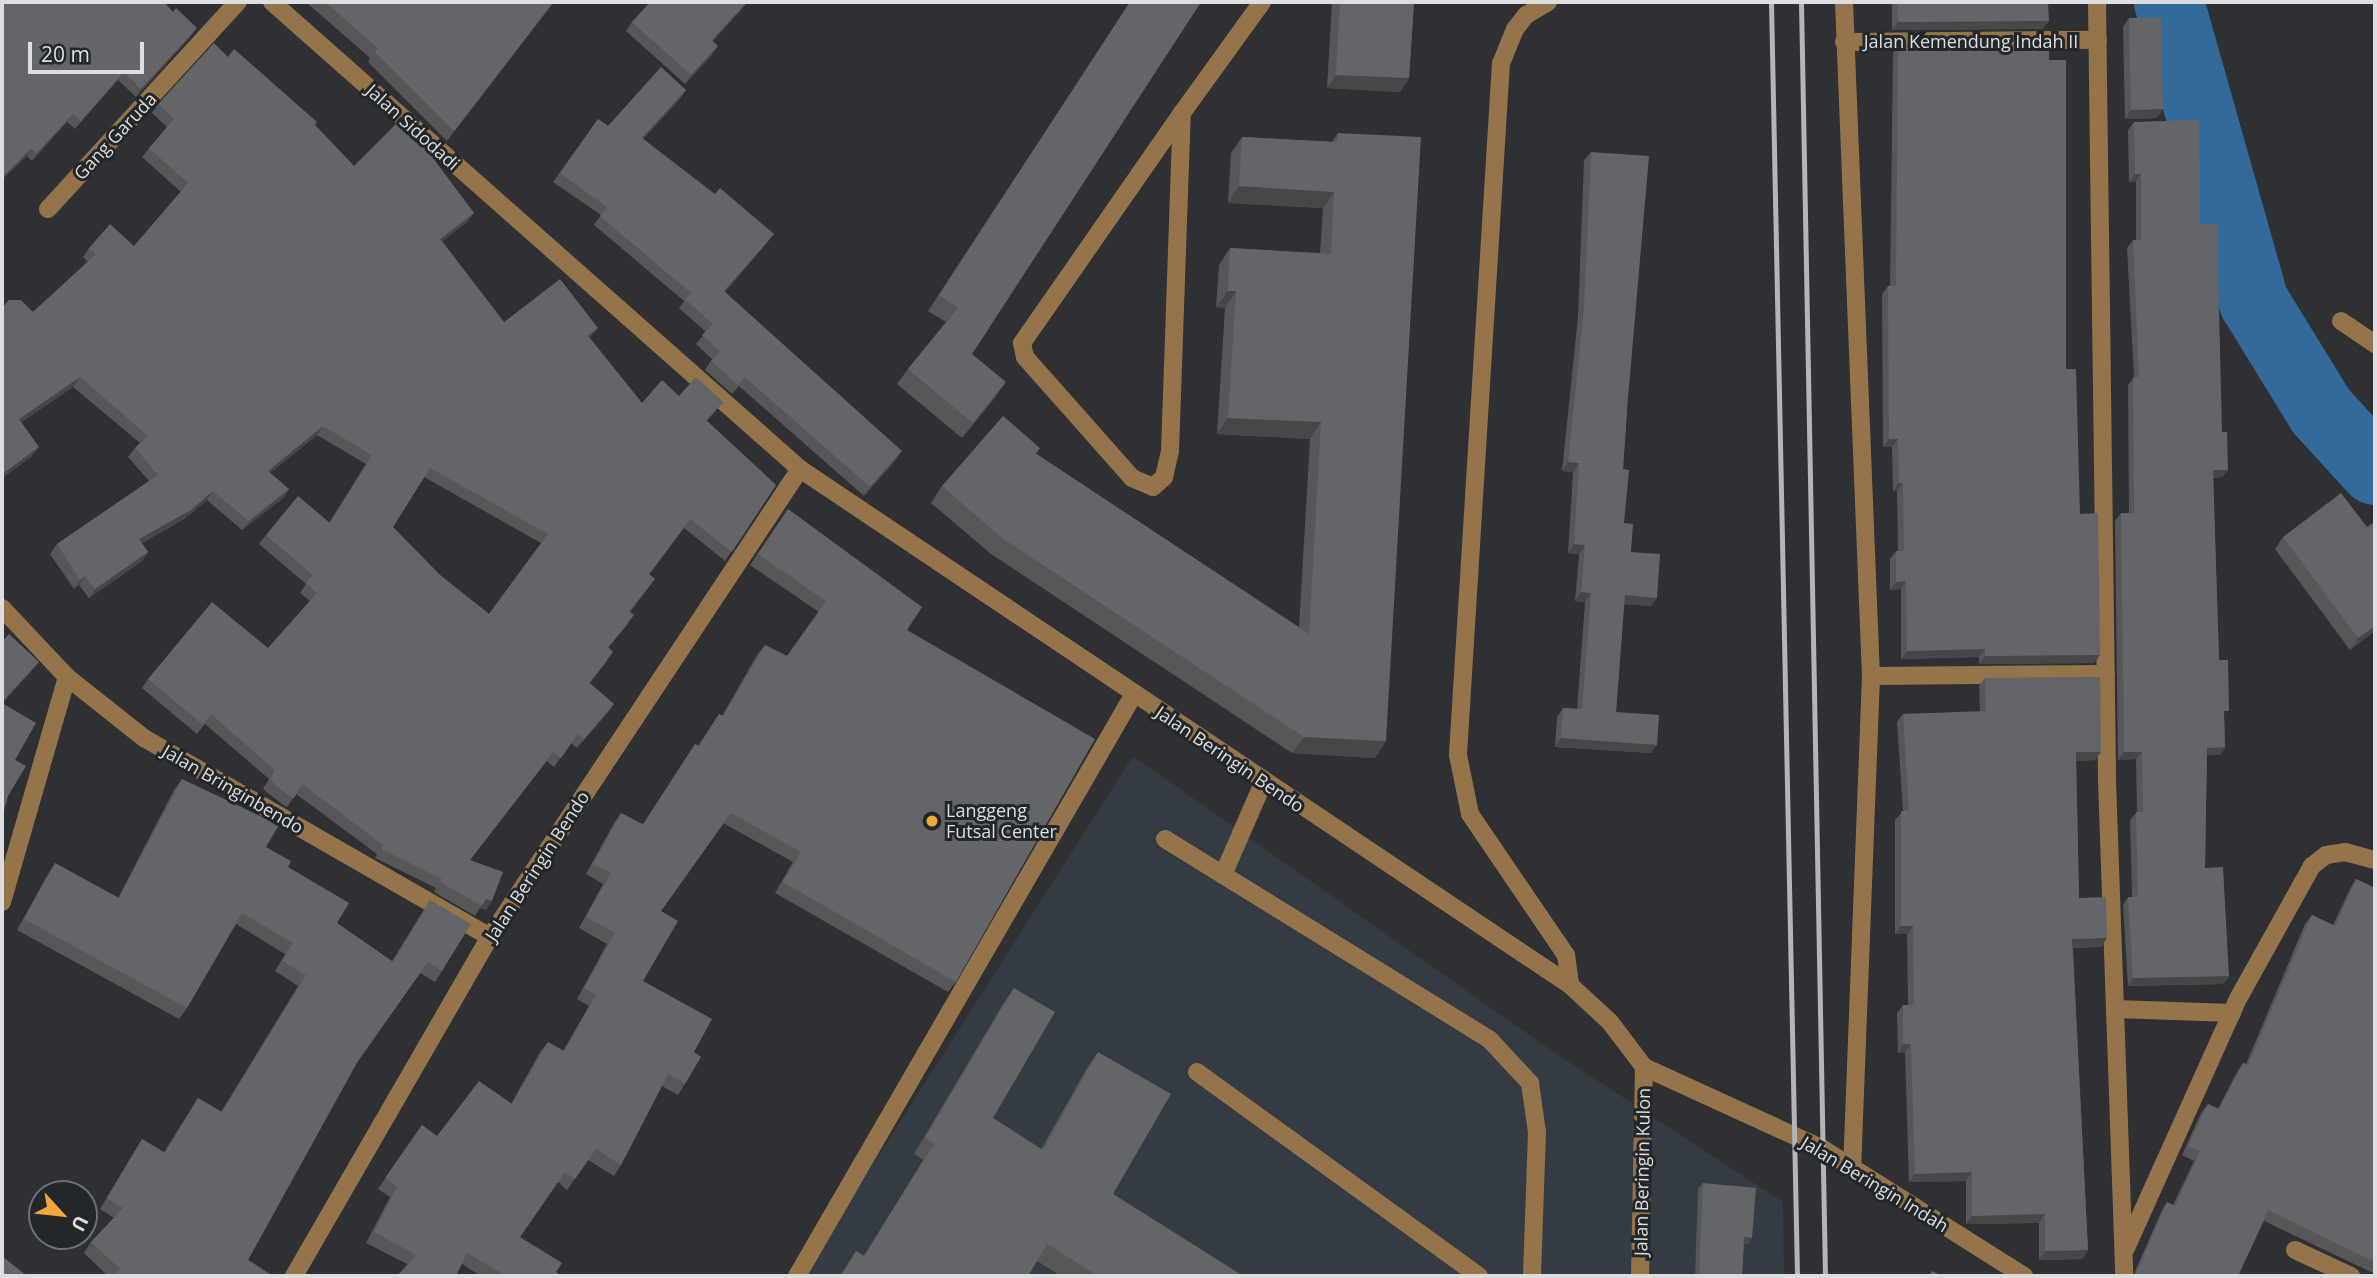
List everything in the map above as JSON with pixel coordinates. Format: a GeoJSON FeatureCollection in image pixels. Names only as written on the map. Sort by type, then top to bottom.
{"type":"FeatureCollection","features":[{"type":"Feature","properties":{"kind":"street","name":"Gang Garuda"},"geometry":{"type":"LineString","coordinates":[[48,209],[239,2]]}},
{"type":"Feature","properties":{"kind":"street","name":"Jalan Sidodadi"},"geometry":{"type":"LineString","coordinates":[[272,2],[555,252]]}},
{"type":"Feature","properties":{"kind":"street"},"geometry":{"type":"LineString","coordinates":[[1182,113],[1170,451],[1164,477],[1153,487],[1132,478],[1025,357],[1022,343],[1182,113],[1262,2]]}},
{"type":"Feature","properties":{"kind":"street"},"geometry":{"type":"LineString","coordinates":[[1548,2],[1526,15],[1515,29],[1501,63],[1458,755],[1470,814],[1566,955],[1570,985]]}},
{"type":"Feature","properties":{"kind":"street"},"geometry":{"type":"LineString","coordinates":[[1844,2],[1871,676],[1852,1166]]}},
{"type":"Feature","properties":{"kind":"street"},"geometry":{"type":"LineString","coordinates":[[2097,2],[2105,674],[2124,1276]]}},
{"type":"Feature","properties":{"kind":"street","name":"Jalan Kemendung Indah II"},"geometry":{"type":"LineString","coordinates":[[1844,42],[2098,40]]}},
{"type":"Feature","properties":{"kind":"street","name":"Jalan Beringin Bendo"},"geometry":{"type":"LineString","coordinates":[[555,252],[800,469],[1263,783],[1570,985],[1610,1022],[1644,1067]]}},
{"type":"Feature","properties":{"kind":"street"},"geometry":{"type":"LineString","coordinates":[[2341,321],[2375,344]]}},
{"type":"Feature","properties":{"kind":"street","name":"Jalan Beringin Bendo"},"geometry":{"type":"LineString","coordinates":[[294,1276],[490,937],[800,469]]}},
{"type":"Feature","properties":{"kind":"street","name":"Jalan Bringinbendo"},"geometry":{"type":"LineString","coordinates":[[2,608],[67,677],[144,738],[490,937]]}},
{"type":"Feature","properties":{"kind":"street"},"geometry":{"type":"LineString","coordinates":[[1871,676],[2105,674]]}},
{"type":"Feature","properties":{"kind":"street"},"geometry":{"type":"LineString","coordinates":[[2,902],[67,677]]}},
{"type":"Feature","properties":{"kind":"street"},"geometry":{"type":"LineString","coordinates":[[797,1276],[1134,694]]}},
{"type":"Feature","properties":{"kind":"street"},"geometry":{"type":"LineString","coordinates":[[1223,875],[1263,783]]}},
{"type":"Feature","properties":{"kind":"street"},"geometry":{"type":"LineString","coordinates":[[1165,839],[1490,1040],[1530,1083],[1537,1132],[1532,1276]]}},
{"type":"Feature","properties":{"kind":"street"},"geometry":{"type":"LineString","coordinates":[[2124,1252],[2232,1013],[2312,866],[2326,855],[2345,852],[2375,860]]}},
{"type":"Feature","properties":{"kind":"street"},"geometry":{"type":"LineString","coordinates":[[2115,1009],[2232,1013]]}},
{"type":"Feature","properties":{"kind":"street","name":"Jalan Beringin Indah"},"geometry":{"type":"LineString","coordinates":[[1644,1067],[1852,1166],[2024,1276]]}},
{"type":"Feature","properties":{"kind":"street","name":"Jalan Beringin Kulon"},"geometry":{"type":"LineString","coordinates":[[1640,1276],[1644,1067]]}},
{"type":"Feature","properties":{"kind":"street"},"geometry":{"type":"LineString","coordinates":[[1198,1072],[1479,1276]]}},
{"type":"Feature","properties":{"kind":"street"},"geometry":{"type":"LineString","coordinates":[[2295,1250],[2351,1276]]}},
{"type":"Feature","properties":{"kind":"shaded area"},"geometry":{"type":"Polygon","coordinates":[[[1133,756],[1552,1051],[1783,1202],[1784,1276],[802,1276],[1133,756]]]}},
{"type":"Feature","properties":{"kind":"building"},"geometry":{"type":"Polygon","coordinates":[[[2,2],[164,2],[173,12],[176,8],[197,28],[141,89],[124,72],[81,121],[73,114],[37,153],[32,148],[2,178],[2,2]]]}},
{"type":"Feature","properties":{"kind":"building"},"geometry":{"type":"Polygon","coordinates":[[[325,2],[553,2],[454,131],[375,52],[378,48],[325,2]]]}},
{"type":"Feature","properties":{"kind":"building"},"geometry":{"type":"Polygon","coordinates":[[[650,2],[747,2],[712,40],[718,46],[691,75],[632,22],[650,2]]]}},
{"type":"Feature","properties":{"kind":"building"},"geometry":{"type":"Polygon","coordinates":[[[1130,2],[1201,2],[972,354],[1006,382],[973,423],[908,369],[958,308],[939,295],[1130,2]]]}},
{"type":"Feature","properties":{"kind":"building"},"geometry":{"type":"Polygon","coordinates":[[[1340,2],[1414,2],[1409,78],[1336,75],[1340,2]]]}},
{"type":"Feature","properties":{"kind":"building"},"geometry":{"type":"Polygon","coordinates":[[[1897,2],[2048,2],[2049,21],[1898,22],[1897,2]]]}},
{"type":"Feature","properties":{"kind":"building"},"geometry":{"type":"Polygon","coordinates":[[[2129,18],[2161,18],[2163,109],[2131,110],[2129,18]]]}},
{"type":"Feature","properties":{"kind":"building"},"geometry":{"type":"Polygon","coordinates":[[[214,43],[228,57],[234,49],[317,122],[315,125],[354,166],[402,118],[439,150],[433,158],[474,213],[440,239],[504,322],[560,279],[598,328],[588,336],[642,403],[662,380],[679,396],[696,377],[723,402],[706,420],[776,485],[732,552],[690,519],[649,574],[655,579],[629,611],[634,615],[608,647],[613,652],[589,683],[614,704],[584,739],[578,734],[561,758],[553,752],[470,860],[503,872],[492,901],[486,899],[482,906],[440,882],[442,879],[381,849],[383,845],[302,784],[294,798],[289,796],[270,780],[275,770],[211,714],[203,725],[148,679],[212,602],[268,648],[317,593],[306,583],[313,575],[266,535],[298,496],[330,523],[372,455],[323,426],[268,471],[289,489],[249,521],[213,491],[191,510],[139,539],[148,552],[95,589],[85,576],[80,580],[57,544],[158,475],[135,448],[148,436],[80,377],[19,419],[39,447],[2,474],[2,308],[9,300],[21,300],[33,312],[96,254],[89,248],[110,224],[134,246],[188,183],[149,148],[174,119],[158,104],[214,43]],[[430,468],[393,527],[440,575],[489,614],[548,534],[430,468]]]}},
{"type":"Feature","properties":{"kind":"building"},"geometry":{"type":"Polygon","coordinates":[[[2049,44],[2049,60],[2066,60],[2066,369],[2076,369],[2080,514],[2098,513],[2100,655],[1985,656],[1985,649],[1907,651],[1906,581],[1896,582],[1896,551],[1904,551],[1903,483],[1899,483],[1898,439],[1889,439],[1888,286],[1896,286],[1898,45],[2049,44]]]}},
{"type":"Feature","properties":{"kind":"building"},"geometry":{"type":"Polygon","coordinates":[[[661,67],[686,90],[642,138],[715,194],[720,188],[774,234],[724,291],[902,451],[870,487],[745,377],[738,385],[711,361],[720,351],[702,335],[713,324],[685,299],[691,293],[600,216],[607,207],[560,173],[598,119],[608,126],[661,67]]]}},
{"type":"Feature","properties":{"kind":"building"},"geometry":{"type":"Polygon","coordinates":[[[2199,120],[2200,224],[2217,224],[2222,432],[2227,432],[2228,470],[2213,470],[2219,660],[2228,660],[2229,711],[2224,711],[2225,747],[2207,748],[2205,868],[2223,867],[2229,976],[2133,978],[2128,897],[2138,897],[2136,812],[2143,812],[2142,752],[2124,752],[2121,513],[2134,513],[2133,377],[2139,377],[2133,240],[2141,240],[2141,174],[2135,174],[2134,122],[2199,120]]]}},
{"type":"Feature","properties":{"kind":"building"},"geometry":{"type":"Polygon","coordinates":[[[1338,133],[1421,137],[1386,741],[1304,737],[1002,538],[942,486],[1003,416],[1040,448],[1035,453],[1309,634],[1321,422],[1228,418],[1236,291],[1228,291],[1230,248],[1331,254],[1334,192],[1239,186],[1242,137],[1337,142],[1338,133]]]}},
{"type":"Feature","properties":{"kind":"building"},"geometry":{"type":"Polygon","coordinates":[[[1591,152],[1649,156],[1627,410],[1623,469],[1629,470],[1624,523],[1633,524],[1631,552],[1660,554],[1657,598],[1625,595],[1616,712],[1659,715],[1657,745],[1561,738],[1563,708],[1582,709],[1591,593],[1581,592],[1585,545],[1574,544],[1579,463],[1568,462],[1584,309],[1591,152]]]}},
{"type":"Feature","properties":{"kind":"building"},"geometry":{"type":"Polygon","coordinates":[[[2341,493],[2367,527],[2373,523],[2375,526],[2375,626],[2358,638],[2283,537],[2341,493]]]}},
{"type":"Feature","properties":{"kind":"building"},"geometry":{"type":"Polygon","coordinates":[[[788,509],[922,607],[907,630],[1095,739],[956,982],[783,882],[801,852],[731,813],[661,911],[678,921],[643,981],[712,1019],[694,1052],[701,1057],[685,1084],[668,1074],[621,1165],[596,1149],[575,1179],[565,1172],[520,1237],[562,1263],[556,1272],[562,1276],[507,1276],[467,1253],[456,1276],[397,1276],[416,1255],[374,1232],[397,1187],[385,1178],[422,1125],[437,1136],[479,1081],[512,1104],[548,1042],[564,1051],[596,995],[584,988],[615,933],[586,917],[611,873],[593,864],[621,813],[643,825],[695,744],[699,746],[719,714],[723,716],[765,645],[787,656],[826,601],[758,554],[788,509]]]}},
{"type":"Feature","properties":{"kind":"building"},"geometry":{"type":"Polygon","coordinates":[[[9,634],[39,662],[2,702],[2,642],[9,634]]]}},
{"type":"Feature","properties":{"kind":"building"},"geometry":{"type":"Polygon","coordinates":[[[2100,677],[2101,752],[2076,752],[2079,898],[2106,897],[2107,938],[2072,939],[2088,1250],[2045,1251],[2045,1214],[1972,1216],[1972,1172],[1915,1174],[1911,1044],[1903,1044],[1903,1005],[1914,1005],[1913,926],[1901,926],[1901,811],[1909,811],[1903,714],[1986,711],[1985,678],[2100,677]]]}},
{"type":"Feature","properties":{"kind":"building"},"geometry":{"type":"Polygon","coordinates":[[[2,703],[36,723],[15,760],[26,766],[8,796],[2,818],[2,703]]]}},
{"type":"Feature","properties":{"kind":"building"},"geometry":{"type":"Polygon","coordinates":[[[182,779],[279,825],[266,847],[291,861],[288,867],[349,903],[337,923],[393,962],[430,900],[471,924],[442,971],[428,962],[357,1062],[248,1260],[273,1276],[113,1276],[120,1269],[98,1249],[98,1235],[123,1208],[107,1198],[142,1139],[165,1153],[198,1098],[222,1112],[306,975],[282,961],[293,943],[242,913],[187,1008],[24,919],[55,863],[119,898],[182,779]]]}},
{"type":"Feature","properties":{"kind":"building"},"geometry":{"type":"Polygon","coordinates":[[[2356,879],[2375,888],[2375,1262],[2268,1210],[2238,1276],[2135,1276],[2167,1202],[2175,1206],[2200,1151],[2188,1146],[2208,1104],[2219,1109],[2243,1063],[2248,1065],[2312,915],[2335,926],[2356,879]]]}},
{"type":"Feature","properties":{"kind":"building"},"geometry":{"type":"Polygon","coordinates":[[[1014,988],[1055,1012],[993,1118],[1043,1150],[1098,1052],[1171,1094],[1113,1194],[1243,1276],[1098,1276],[1047,1244],[1028,1276],[841,1276],[856,1251],[864,1256],[934,1144],[925,1138],[1014,988]]]}},
{"type":"Feature","properties":{"kind":"building"},"geometry":{"type":"Polygon","coordinates":[[[1703,1183],[1756,1188],[1752,1238],[1744,1237],[1742,1276],[1699,1276],[1703,1183]]]}},
{"type":"Feature","properties":{"kind":"building"},"geometry":{"type":"Polygon","coordinates":[[[2,1256],[27,1276],[2,1276],[2,1256]]]}},
{"type":"Feature","properties":{"kind":"building"},"geometry":{"type":"Polygon","coordinates":[[[1932,1271],[1942,1276],[1929,1276],[1932,1271]]]}},
{"type":"Feature","properties":{"kind":"waterway"},"geometry":{"type":"LineString","coordinates":[[2169,2],[2254,302],[2321,411],[2375,470]]}},
{"type":"Feature","properties":{"kind":"railway"},"geometry":{"type":"LineString","coordinates":[[1771,2],[1797,1276]]}},
{"type":"Feature","properties":{"kind":"railway"},"geometry":{"type":"LineString","coordinates":[[1801,2],[1825,1276]]}},
{"type":"Feature","properties":{"kind":"place","name":"Langgeng Futsal Center"},"geometry":{"type":"Point","coordinates":[932,821]}}]}
